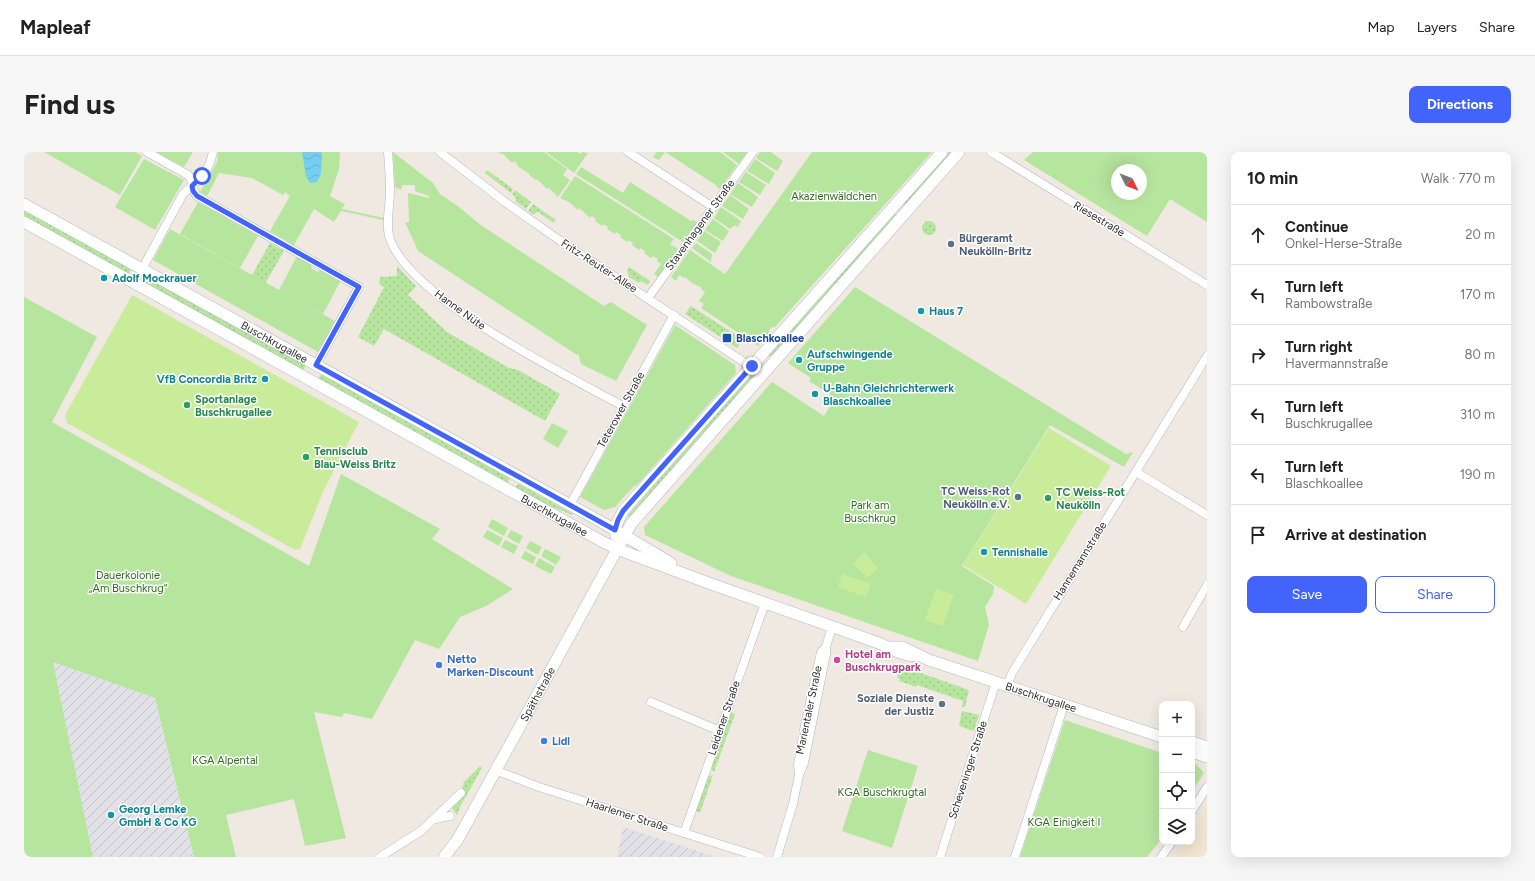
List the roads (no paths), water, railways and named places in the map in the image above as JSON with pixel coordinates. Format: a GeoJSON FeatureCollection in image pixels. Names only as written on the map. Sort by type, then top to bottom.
{"type":"FeatureCollection","features":[{"type":"Feature","properties":{"kind":"main road"},"geometry":{"type":"LineString","coordinates":[[619,533],[618,520],[623,511],[942,152]]}},
{"type":"Feature","properties":{"kind":"main road"},"geometry":{"type":"LineString","coordinates":[[619,533],[646,505],[959,152]]}},
{"type":"Feature","properties":{"kind":"main road","name":"Buschkrugallee"},"geometry":{"type":"LineString","coordinates":[[24,204],[518,476],[692,576]]}},
{"type":"Feature","properties":{"kind":"main road","name":"Buschkrugallee"},"geometry":{"type":"LineString","coordinates":[[24,222],[617,549],[890,647],[906,656],[920,656],[1159,736]]}},
{"type":"Feature","properties":{"kind":"main road"},"geometry":{"type":"LineString","coordinates":[[134,283],[142,269]]}},
{"type":"Feature","properties":{"kind":"main road"},"geometry":{"type":"LineString","coordinates":[[308,379],[316,365]]}},
{"type":"Feature","properties":{"kind":"main road"},"geometry":{"type":"LineString","coordinates":[[509,490],[518,476]]}},
{"type":"Feature","properties":{"kind":"main road","name":"Späthstraße"},"geometry":{"type":"LineString","coordinates":[[444,857],[458,839],[617,549],[619,533]]}},
{"type":"Feature","properties":{"kind":"main road"},"geometry":{"type":"LineString","coordinates":[[1195,743],[1207,747]]}},
{"type":"Feature","properties":{"kind":"main road"},"geometry":{"type":"LineString","coordinates":[[1195,753],[1207,757]]}},
{"type":"Feature","properties":{"kind":"main road","name":"Späthstraße"},"geometry":{"type":"LineString","coordinates":[[453,857],[458,839]]}},
{"type":"Feature","properties":{"kind":"street"},"geometry":{"type":"LineString","coordinates":[[147,152],[188,175],[192,182],[193,191],[197,196],[359,287],[316,365]]}},
{"type":"Feature","properties":{"kind":"street"},"geometry":{"type":"LineString","coordinates":[[142,269],[183,194],[202,176],[210,163],[213,152]]}},
{"type":"Feature","properties":{"kind":"street","name":"Hanne Nüte"},"geometry":{"type":"LineString","coordinates":[[388,152],[390,190],[389,238],[402,260],[411,270],[449,304],[477,324],[623,406]]}},
{"type":"Feature","properties":{"kind":"street","name":"Fritz-Reuter-Allee"},"geometry":{"type":"LineString","coordinates":[[440,152],[548,232],[762,374]]}},
{"type":"Feature","properties":{"kind":"street"},"geometry":{"type":"LineString","coordinates":[[628,152],[713,207]]}},
{"type":"Feature","properties":{"kind":"street","name":"Stavenhagener Straße"},"geometry":{"type":"LineString","coordinates":[[648,298],[753,152]]}},
{"type":"Feature","properties":{"kind":"street","name":"Riesestraße"},"geometry":{"type":"LineString","coordinates":[[991,152],[1207,285]]}},
{"type":"Feature","properties":{"kind":"street","name":"Teterower Straße"},"geometry":{"type":"LineString","coordinates":[[570,505],[674,315]]}},
{"type":"Feature","properties":{"kind":"street","name":"Hannemannstraße"},"geometry":{"type":"LineString","coordinates":[[1007,686],[1012,673],[1207,356]]}},
{"type":"Feature","properties":{"kind":"street"},"geometry":{"type":"LineString","coordinates":[[1136,472],[1207,515]]}},
{"type":"Feature","properties":{"kind":"street"},"geometry":{"type":"LineString","coordinates":[[1183,627],[1207,585]]}},
{"type":"Feature","properties":{"kind":"street","name":"Leidener Straße"},"geometry":{"type":"LineString","coordinates":[[684,833],[764,603]]}},
{"type":"Feature","properties":{"kind":"street","name":"Marientaler Straße"},"geometry":{"type":"LineString","coordinates":[[777,857],[793,804],[799,775],[798,765],[804,730],[821,652],[826,647],[832,627]]}},
{"type":"Feature","properties":{"kind":"street","name":"Scheveninger Straße"},"geometry":{"type":"LineString","coordinates":[[940,857],[996,682]]}},
{"type":"Feature","properties":{"kind":"street"},"geometry":{"type":"LineString","coordinates":[[651,702],[720,732]]}},
{"type":"Feature","properties":{"kind":"street"},"geometry":{"type":"LineString","coordinates":[[1015,857],[1064,705]]}},
{"type":"Feature","properties":{"kind":"street","name":"Haarlemer Straße"},"geometry":{"type":"LineString","coordinates":[[495,770],[539,788],[760,857]]}},
{"type":"Feature","properties":{"kind":"street"},"geometry":{"type":"LineString","coordinates":[[1193,809],[1207,787]]}},
{"type":"Feature","properties":{"kind":"street"},"geometry":{"type":"LineString","coordinates":[[381,857],[409,840],[434,820],[461,793]]}},
{"type":"Feature","properties":{"kind":"street"},"geometry":{"type":"LineString","coordinates":[[434,820],[450,816]]}},
{"type":"Feature","properties":{"kind":"street"},"geometry":{"type":"LineString","coordinates":[[1161,857],[1170,845]]}},
{"type":"Feature","properties":{"kind":"water"},"geometry":{"type":"Polygon","coordinates":[[[302,152],[321,152],[322,154],[321,173],[317,182],[310,183],[306,176],[302,152]]]}},
{"type":"Feature","properties":{"kind":"place","name":"Bürgeramt Neukölln-Britz"},"geometry":{"type":"Point","coordinates":[951,244]}},
{"type":"Feature","properties":{"kind":"place","name":"Adolf Mockrauer"},"geometry":{"type":"Point","coordinates":[104,278]}},
{"type":"Feature","properties":{"kind":"place","name":"Haus 7"},"geometry":{"type":"Point","coordinates":[921,311]}},
{"type":"Feature","properties":{"kind":"place","name":"Blaschkoallee"},"geometry":{"type":"Point","coordinates":[727,338]}},
{"type":"Feature","properties":{"kind":"place","name":"Aufschwingende Gruppe"},"geometry":{"type":"Point","coordinates":[799,360]}},
{"type":"Feature","properties":{"kind":"place","name":"VfB Concordia Britz"},"geometry":{"type":"Point","coordinates":[265,379]}},
{"type":"Feature","properties":{"kind":"place","name":"U-Bahn Gleichrichterwerk Blaschkoallee"},"geometry":{"type":"Point","coordinates":[815,394]}},
{"type":"Feature","properties":{"kind":"place","name":"Sportanlage Buschkrugallee"},"geometry":{"type":"Point","coordinates":[187,405]}},
{"type":"Feature","properties":{"kind":"place","name":"Tennisclub Blau-Weiss Britz"},"geometry":{"type":"Point","coordinates":[306,457]}},
{"type":"Feature","properties":{"kind":"place","name":"TC Weiss-Rot Neukölln e.V."},"geometry":{"type":"Point","coordinates":[1018,497]}},
{"type":"Feature","properties":{"kind":"place","name":"TC Weiss-Rot Neukölln"},"geometry":{"type":"Point","coordinates":[1048,498]}},
{"type":"Feature","properties":{"kind":"place","name":"Tennishalle"},"geometry":{"type":"Point","coordinates":[984,552]}},
{"type":"Feature","properties":{"kind":"place","name":"Hotel am Buschkrugpark"},"geometry":{"type":"Point","coordinates":[837,660]}},
{"type":"Feature","properties":{"kind":"place","name":"Netto Marken-Discount"},"geometry":{"type":"Point","coordinates":[439,665]}},
{"type":"Feature","properties":{"kind":"place","name":"Soziale Dienste der Justiz"},"geometry":{"type":"Point","coordinates":[942,704]}},
{"type":"Feature","properties":{"kind":"place","name":"Lidl"},"geometry":{"type":"Point","coordinates":[544,741]}},
{"type":"Feature","properties":{"kind":"place","name":"Georg Lemke GmbH & Co KG"},"geometry":{"type":"Point","coordinates":[111,815]}},
{"type":"Feature","properties":{"kind":"park label","name":"Akazienwäldchen"},"geometry":{"type":"Point","coordinates":[834,196]}},
{"type":"Feature","properties":{"kind":"park label","name":"Park am Buschkrug"},"geometry":{"type":"Point","coordinates":[870,511]}},
{"type":"Feature","properties":{"kind":"park label","name":"Dauerkolonie „Am Buschkrug“"},"geometry":{"type":"Point","coordinates":[128,581]}},
{"type":"Feature","properties":{"kind":"park label","name":"KGA Alpental"},"geometry":{"type":"Point","coordinates":[225,760]}},
{"type":"Feature","properties":{"kind":"park label","name":"KGA Buschkrugtal"},"geometry":{"type":"Point","coordinates":[882,792]}},
{"type":"Feature","properties":{"kind":"park label","name":"KGA Einigkeit I"},"geometry":{"type":"Point","coordinates":[1064,822]}}]}
